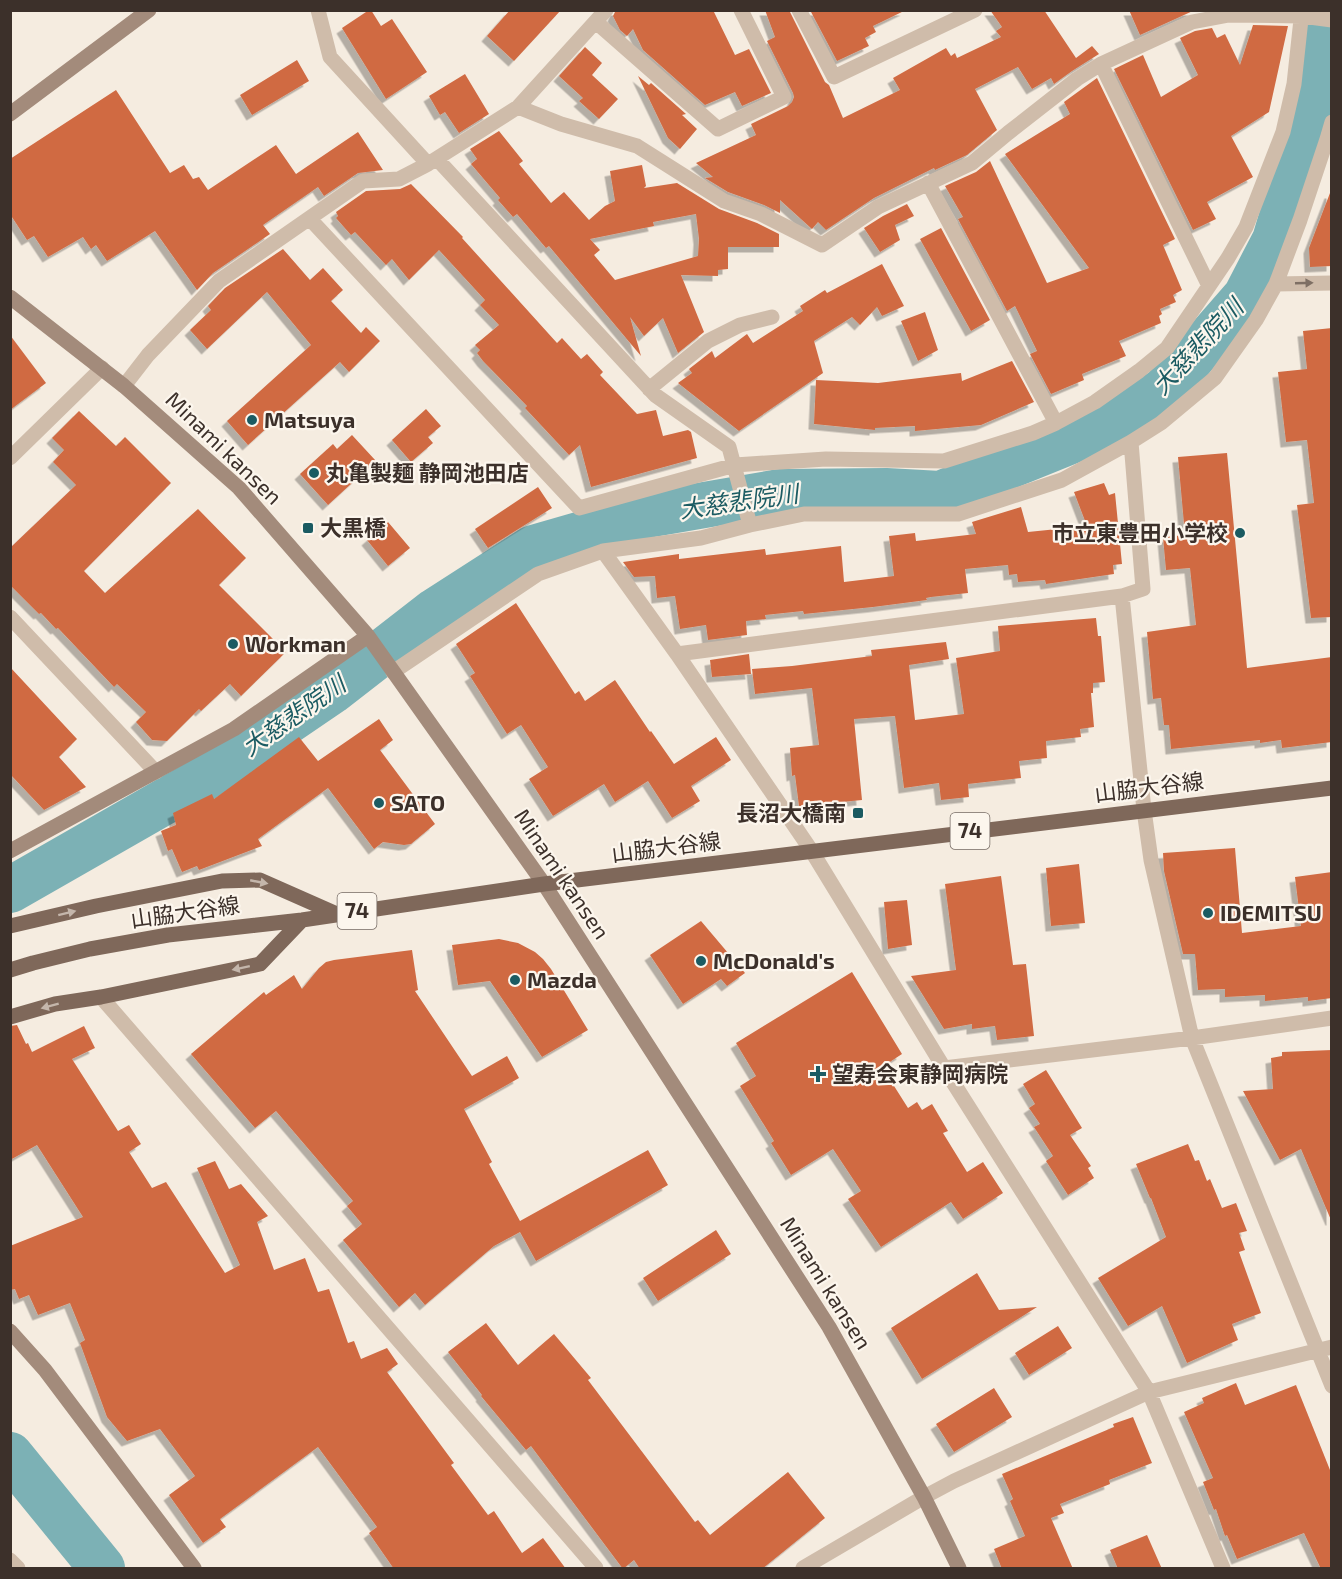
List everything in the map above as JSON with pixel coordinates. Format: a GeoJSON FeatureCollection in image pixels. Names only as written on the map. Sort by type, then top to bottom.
{"type":"FeatureCollection","features":[{"type":"Feature","properties":{"kind":"main road"},"geometry":{"type":"LineString","coordinates":[[10,114],[149,10]]}},
{"type":"Feature","properties":{"kind":"main road","name":"Minami kansen"},"geometry":{"type":"LineString","coordinates":[[10,297],[124,386],[239,488],[368,636],[544,884],[829,1327],[924,1497],[959,1569]]}},
{"type":"Feature","properties":{"kind":"main road"},"geometry":{"type":"LineString","coordinates":[[10,851],[234,729],[368,636]]}},
{"type":"Feature","properties":{"kind":"main road","name":"山脇大谷線"},"geometry":{"type":"LineString","coordinates":[[10,970],[90,949],[168,935],[302,920],[544,884],[811,850],[1332,788]]}},
{"type":"Feature","properties":{"kind":"main road"},"geometry":{"type":"LineString","coordinates":[[10,927],[96,906],[222,881],[260,880],[337,914]]}},
{"type":"Feature","properties":{"kind":"main road"},"geometry":{"type":"LineString","coordinates":[[10,1017],[55,1004],[101,997],[260,964],[302,920]]}},
{"type":"Feature","properties":{"kind":"main road"},"geometry":{"type":"LineString","coordinates":[[10,1331],[45,1370],[194,1569]]}},
{"type":"Feature","properties":{"kind":"street"},"geometry":{"type":"LineString","coordinates":[[318,10],[330,57],[433,161],[655,395],[729,447],[750,525]]}},
{"type":"Feature","properties":{"kind":"street"},"geometry":{"type":"LineString","coordinates":[[124,386],[148,355],[219,281],[363,182],[399,179],[433,161],[518,107],[601,16],[718,129],[784,97],[741,10]]}},
{"type":"Feature","properties":{"kind":"street"},"geometry":{"type":"LineString","coordinates":[[799,10],[834,77],[975,10]]}},
{"type":"Feature","properties":{"kind":"street"},"geometry":{"type":"LineString","coordinates":[[518,107],[561,124],[637,146],[724,201],[761,214],[822,245],[878,207],[972,163],[1077,79],[1101,64],[1192,22],[1229,15],[1302,13],[1332,20]]}},
{"type":"Feature","properties":{"kind":"street"},"geometry":{"type":"LineString","coordinates":[[310,219],[579,508],[735,465],[826,459],[944,461],[1033,433],[1056,423],[1095,402],[1167,348],[1246,228],[1283,132],[1294,84],[1302,13]]}},
{"type":"Feature","properties":{"kind":"street"},"geometry":{"type":"LineString","coordinates":[[1101,64],[1209,286]]}},
{"type":"Feature","properties":{"kind":"street"},"geometry":{"type":"LineString","coordinates":[[393,672],[538,574],[603,552],[701,538],[804,514],[958,514],[1062,480],[1131,442],[1161,423],[1215,378],[1256,320],[1276,284],[1304,210],[1332,122]]}},
{"type":"Feature","properties":{"kind":"street"},"geometry":{"type":"LineString","coordinates":[[928,183],[1056,423]]}},
{"type":"Feature","properties":{"kind":"street"},"geometry":{"type":"LineString","coordinates":[[1276,284],[1332,283]]}},
{"type":"Feature","properties":{"kind":"street"},"geometry":{"type":"LineString","coordinates":[[649,388],[708,341],[740,325],[772,317]]}},
{"type":"Feature","properties":{"kind":"street"},"geometry":{"type":"LineString","coordinates":[[10,458],[102,368]]}},
{"type":"Feature","properties":{"kind":"street"},"geometry":{"type":"LineString","coordinates":[[677,654],[1122,597],[1143,589],[1131,442]]}},
{"type":"Feature","properties":{"kind":"street"},"geometry":{"type":"LineString","coordinates":[[603,552],[677,654],[811,850],[944,1068],[1149,1392],[1223,1569]]}},
{"type":"Feature","properties":{"kind":"street"},"geometry":{"type":"LineString","coordinates":[[1122,597],[1151,860],[1192,1038],[1324,1349],[1332,1386]]}},
{"type":"Feature","properties":{"kind":"street"},"geometry":{"type":"LineString","coordinates":[[10,617],[156,772]]}},
{"type":"Feature","properties":{"kind":"street"},"geometry":{"type":"LineString","coordinates":[[101,997],[596,1569]]}},
{"type":"Feature","properties":{"kind":"street"},"geometry":{"type":"LineString","coordinates":[[944,1068],[1192,1038],[1332,1018]]}},
{"type":"Feature","properties":{"kind":"street"},"geometry":{"type":"LineString","coordinates":[[802,1569],[954,1481],[1149,1392],[1324,1349]]}},
{"type":"Feature","properties":{"kind":"street"},"geometry":{"type":"LineString","coordinates":[[10,1560],[18,1569]]}},
{"type":"Feature","properties":{"kind":"building"},"geometry":{"type":"Polygon","coordinates":[[[369,10],[381,26],[392,19],[427,72],[386,99],[342,28],[369,10]]]}},
{"type":"Feature","properties":{"kind":"building"},"geometry":{"type":"Polygon","coordinates":[[[510,10],[561,10],[514,61],[487,36],[510,10]]]}},
{"type":"Feature","properties":{"kind":"building"},"geometry":{"type":"Polygon","coordinates":[[[616,10],[713,10],[735,55],[749,49],[771,93],[742,106],[735,92],[705,105],[643,50],[633,29],[627,36],[620,30],[613,16],[616,10]]]}},
{"type":"Feature","properties":{"kind":"building"},"geometry":{"type":"Polygon","coordinates":[[[765,10],[789,10],[825,82],[829,85],[843,118],[900,90],[893,78],[946,48],[951,56],[955,53],[957,58],[1001,37],[996,31],[1002,27],[990,10],[1044,10],[1076,58],[1092,46],[1099,54],[1054,84],[1051,78],[1032,89],[1018,67],[975,89],[997,130],[967,155],[935,170],[934,168],[874,198],[826,230],[818,222],[812,229],[780,200],[780,213],[728,192],[705,178],[713,177],[696,163],[756,135],[751,124],[792,102],[793,93],[767,41],[775,37],[765,10]]]}},
{"type":"Feature","properties":{"kind":"building"},"geometry":{"type":"Polygon","coordinates":[[[810,10],[906,10],[873,26],[876,32],[865,38],[869,46],[837,61],[810,10]]]}},
{"type":"Feature","properties":{"kind":"building"},"geometry":{"type":"Polygon","coordinates":[[[1129,10],[1195,10],[1140,35],[1129,10]]]}},
{"type":"Feature","properties":{"kind":"building"},"geometry":{"type":"Polygon","coordinates":[[[1253,25],[1288,26],[1269,112],[1231,136],[1253,177],[1207,202],[1216,219],[1193,230],[1114,69],[1143,55],[1161,97],[1198,75],[1180,38],[1195,31],[1212,28],[1217,38],[1225,34],[1240,65],[1253,25]]]}},
{"type":"Feature","properties":{"kind":"building"},"geometry":{"type":"Polygon","coordinates":[[[585,47],[602,63],[592,75],[618,99],[599,119],[579,101],[583,98],[559,76],[585,47]]]}},
{"type":"Feature","properties":{"kind":"building"},"geometry":{"type":"Polygon","coordinates":[[[297,60],[309,81],[252,115],[240,95],[297,60]]]}},
{"type":"Feature","properties":{"kind":"building"},"geometry":{"type":"Polygon","coordinates":[[[465,74],[489,114],[459,133],[445,112],[440,115],[429,96],[465,74]]]}},
{"type":"Feature","properties":{"kind":"building"},"geometry":{"type":"Polygon","coordinates":[[[638,76],[649,85],[651,83],[686,114],[682,115],[697,129],[680,149],[668,138],[638,76]]]}},
{"type":"Feature","properties":{"kind":"building"},"geometry":{"type":"Polygon","coordinates":[[[1097,78],[1175,239],[1163,245],[1182,290],[1173,295],[1176,302],[1160,309],[1161,323],[1119,341],[1126,356],[1082,374],[1084,380],[1051,394],[1030,354],[1037,351],[1015,306],[1007,311],[958,219],[963,217],[945,186],[976,172],[990,161],[1047,283],[1089,268],[1005,154],[1070,114],[1064,102],[1097,78]]]}},
{"type":"Feature","properties":{"kind":"building"},"geometry":{"type":"Polygon","coordinates":[[[116,90],[170,173],[184,165],[193,179],[199,177],[208,190],[276,145],[296,174],[358,132],[383,170],[358,173],[324,196],[318,187],[263,225],[270,234],[213,273],[197,290],[155,231],[107,261],[96,245],[91,249],[83,237],[48,257],[34,236],[27,240],[10,214],[10,159],[116,90]]]}},
{"type":"Feature","properties":{"kind":"building"},"geometry":{"type":"Polygon","coordinates":[[[499,131],[523,161],[519,164],[551,203],[564,192],[589,220],[605,206],[615,201],[610,171],[642,165],[646,186],[644,188],[677,183],[719,209],[779,234],[779,247],[728,247],[728,269],[718,270],[718,276],[681,275],[704,332],[678,353],[663,318],[644,336],[630,317],[641,356],[549,246],[546,248],[517,214],[513,217],[498,200],[500,198],[471,164],[477,159],[470,149],[499,131]],[[696,214],[653,222],[654,226],[590,239],[600,250],[594,255],[615,280],[698,256],[699,239],[696,214]]]}},
{"type":"Feature","properties":{"kind":"building"},"geometry":{"type":"Polygon","coordinates":[[[411,184],[463,237],[557,343],[562,338],[581,359],[587,354],[603,372],[600,375],[637,414],[656,410],[663,436],[688,430],[691,432],[697,458],[591,487],[580,445],[569,455],[477,353],[480,350],[475,345],[499,325],[480,305],[485,300],[439,250],[409,280],[392,259],[386,265],[355,232],[351,235],[336,218],[338,216],[336,212],[366,191],[400,189],[411,184]]]}},
{"type":"Feature","properties":{"kind":"building"},"geometry":{"type":"Polygon","coordinates":[[[1330,193],[1332,193],[1332,266],[1310,267],[1309,248],[1330,193]]]}},
{"type":"Feature","properties":{"kind":"building"},"geometry":{"type":"Polygon","coordinates":[[[907,204],[914,216],[895,225],[900,240],[880,252],[864,228],[907,204]]]}},
{"type":"Feature","properties":{"kind":"building"},"geometry":{"type":"Polygon","coordinates":[[[941,228],[990,320],[971,331],[920,239],[941,228]]]}},
{"type":"Feature","properties":{"kind":"building"},"geometry":{"type":"Polygon","coordinates":[[[283,249],[310,280],[323,268],[343,290],[331,301],[361,333],[366,327],[380,341],[349,372],[340,362],[248,445],[227,421],[311,345],[267,292],[207,349],[190,330],[211,310],[208,306],[225,288],[283,249]]]}},
{"type":"Feature","properties":{"kind":"building"},"geometry":{"type":"Polygon","coordinates":[[[882,264],[904,306],[882,316],[877,307],[860,325],[852,317],[814,341],[823,373],[739,431],[678,383],[692,373],[689,369],[712,351],[715,358],[747,334],[753,343],[803,311],[800,306],[825,290],[827,293],[882,264]]]}},
{"type":"Feature","properties":{"kind":"building"},"geometry":{"type":"Polygon","coordinates":[[[925,312],[938,350],[918,361],[901,321],[925,312]]]}},
{"type":"Feature","properties":{"kind":"building"},"geometry":{"type":"Polygon","coordinates":[[[1332,328],[1332,617],[1311,618],[1297,505],[1314,503],[1307,440],[1286,442],[1278,372],[1307,369],[1303,331],[1332,328]]]}},
{"type":"Feature","properties":{"kind":"building"},"geometry":{"type":"Polygon","coordinates":[[[10,335],[46,383],[10,410],[10,335]]]}},
{"type":"Feature","properties":{"kind":"building"},"geometry":{"type":"Polygon","coordinates":[[[1012,361],[1034,402],[981,425],[915,431],[915,426],[875,428],[875,430],[814,424],[816,380],[878,383],[961,373],[962,381],[1012,361]]]}},
{"type":"Feature","properties":{"kind":"building"},"geometry":{"type":"Polygon","coordinates":[[[426,409],[441,426],[428,437],[433,443],[411,462],[392,440],[426,409]]]}},
{"type":"Feature","properties":{"kind":"building"},"geometry":{"type":"Polygon","coordinates":[[[79,411],[116,446],[125,437],[171,483],[84,571],[105,593],[198,509],[246,558],[219,585],[286,652],[241,696],[230,684],[201,711],[199,709],[167,741],[152,740],[136,722],[146,712],[117,684],[114,687],[58,628],[56,629],[41,613],[39,614],[10,585],[10,548],[76,485],[53,462],[64,450],[52,438],[79,411]]]}},
{"type":"Feature","properties":{"kind":"building"},"geometry":{"type":"Polygon","coordinates":[[[352,435],[376,461],[328,505],[300,474],[333,444],[337,449],[352,435]]]}},
{"type":"Feature","properties":{"kind":"building"},"geometry":{"type":"Polygon","coordinates":[[[1227,453],[1247,668],[1332,657],[1332,742],[1282,748],[1281,740],[1260,743],[1260,740],[1171,749],[1169,725],[1164,725],[1161,698],[1153,699],[1147,632],[1196,625],[1190,568],[1166,570],[1163,537],[1185,535],[1178,457],[1227,453]]]}},
{"type":"Feature","properties":{"kind":"building"},"geometry":{"type":"Polygon","coordinates":[[[1104,483],[1109,495],[1115,493],[1122,564],[1113,565],[1114,574],[1046,584],[1045,580],[1018,582],[1017,574],[1009,575],[1008,565],[965,569],[968,593],[873,607],[804,614],[803,611],[765,615],[766,619],[746,621],[747,635],[708,640],[706,625],[680,629],[675,596],[657,598],[655,576],[634,577],[623,562],[679,554],[679,559],[765,549],[766,555],[841,546],[844,582],[894,576],[889,536],[915,533],[916,541],[976,534],[972,522],[1021,507],[1028,532],[1087,526],[1074,492],[1104,483]]]}},
{"type":"Feature","properties":{"kind":"building"},"geometry":{"type":"Polygon","coordinates":[[[538,487],[552,508],[488,548],[475,529],[538,487]]]}},
{"type":"Feature","properties":{"kind":"building"},"geometry":{"type":"Polygon","coordinates":[[[388,522],[410,548],[388,566],[367,540],[388,522]]]}},
{"type":"Feature","properties":{"kind":"building"},"geometry":{"type":"Polygon","coordinates":[[[516,603],[575,694],[579,691],[585,701],[615,680],[674,764],[716,737],[731,760],[691,786],[700,801],[672,818],[648,781],[615,802],[604,784],[553,816],[529,779],[548,767],[521,725],[507,734],[470,676],[475,673],[456,644],[516,603]]]}},
{"type":"Feature","properties":{"kind":"building"},"geometry":{"type":"Polygon","coordinates":[[[1096,618],[1098,636],[1101,636],[1105,682],[1093,683],[1093,693],[1091,693],[1094,727],[1080,729],[1081,737],[1046,741],[1047,758],[1019,761],[1021,778],[968,784],[969,797],[941,800],[939,783],[904,788],[895,716],[854,719],[862,800],[799,806],[795,775],[792,776],[790,748],[819,745],[812,688],[755,694],[752,669],[872,656],[871,650],[946,642],[949,659],[909,665],[915,720],[964,714],[956,658],[1000,651],[998,626],[1096,618]]]}},
{"type":"Feature","properties":{"kind":"building"},"geometry":{"type":"Polygon","coordinates":[[[749,654],[751,674],[712,677],[710,660],[749,654]]]}},
{"type":"Feature","properties":{"kind":"building"},"geometry":{"type":"Polygon","coordinates":[[[10,667],[77,739],[59,757],[86,787],[44,810],[10,774],[10,667]]]}},
{"type":"Feature","properties":{"kind":"building"},"geometry":{"type":"Polygon","coordinates":[[[379,719],[393,740],[380,750],[435,824],[411,844],[383,842],[374,849],[328,788],[258,839],[262,846],[199,870],[197,866],[182,872],[172,849],[168,851],[161,831],[176,825],[173,813],[212,794],[214,799],[299,737],[318,761],[379,719]]]}},
{"type":"Feature","properties":{"kind":"building"},"geometry":{"type":"Polygon","coordinates":[[[1235,848],[1242,933],[1301,926],[1295,877],[1332,872],[1332,998],[1308,1001],[1308,997],[1265,1001],[1265,995],[1225,997],[1225,989],[1198,990],[1195,954],[1183,954],[1164,871],[1163,853],[1235,848]]]}},
{"type":"Feature","properties":{"kind":"building"},"geometry":{"type":"Polygon","coordinates":[[[1079,864],[1085,923],[1051,926],[1046,868],[1079,864]]]}},
{"type":"Feature","properties":{"kind":"building"},"geometry":{"type":"Polygon","coordinates":[[[1001,876],[1013,965],[1026,964],[1034,1036],[997,1040],[995,1026],[972,1029],[972,1024],[944,1029],[911,976],[956,970],[945,884],[1001,876]]]}},
{"type":"Feature","properties":{"kind":"building"},"geometry":{"type":"Polygon","coordinates":[[[907,900],[912,945],[888,949],[884,902],[907,900]]]}},
{"type":"Feature","properties":{"kind":"building","name":"McDonald's"},"geometry":{"type":"Polygon","coordinates":[[[701,921],[745,973],[727,986],[721,979],[683,1004],[650,955],[701,921]]]}},
{"type":"Feature","properties":{"kind":"building"},"geometry":{"type":"Polygon","coordinates":[[[499,939],[518,943],[543,959],[588,1030],[542,1057],[490,981],[458,985],[452,945],[499,939]]]}},
{"type":"Feature","properties":{"kind":"building"},"geometry":{"type":"Polygon","coordinates":[[[412,950],[418,990],[415,991],[472,1076],[507,1056],[519,1078],[464,1109],[492,1162],[489,1164],[520,1221],[648,1150],[668,1185],[536,1261],[520,1232],[494,1246],[425,1305],[415,1293],[399,1307],[343,1240],[362,1224],[347,1206],[353,1201],[276,1111],[255,1128],[191,1054],[264,992],[266,995],[294,975],[302,989],[326,962],[412,950]]]}},
{"type":"Feature","properties":{"kind":"building"},"geometry":{"type":"Polygon","coordinates":[[[852,972],[902,1054],[882,1067],[908,1108],[917,1102],[922,1110],[932,1104],[948,1131],[943,1133],[967,1172],[983,1162],[1003,1193],[963,1219],[951,1202],[881,1247],[848,1199],[861,1191],[833,1149],[791,1175],[771,1143],[774,1141],[740,1086],[756,1076],[736,1043],[852,972]]]}},
{"type":"Feature","properties":{"kind":"building"},"geometry":{"type":"Polygon","coordinates":[[[17,1025],[32,1052],[84,1026],[95,1048],[72,1059],[118,1131],[129,1125],[141,1144],[129,1152],[152,1188],[166,1182],[225,1273],[240,1265],[197,1168],[215,1161],[229,1189],[241,1184],[268,1216],[257,1222],[274,1270],[305,1258],[318,1292],[329,1289],[348,1343],[354,1341],[361,1359],[387,1348],[398,1364],[387,1372],[454,1463],[451,1465],[488,1515],[494,1511],[522,1553],[543,1538],[566,1569],[394,1569],[369,1533],[377,1527],[318,1447],[220,1519],[226,1527],[203,1543],[169,1495],[195,1476],[160,1429],[127,1441],[107,1417],[80,1343],[85,1340],[70,1303],[38,1315],[29,1295],[19,1299],[15,1289],[10,1290],[10,1246],[83,1217],[37,1145],[10,1160],[10,1026],[17,1025]]]}},
{"type":"Feature","properties":{"kind":"building"},"geometry":{"type":"Polygon","coordinates":[[[1332,1050],[1331,1220],[1301,1149],[1280,1160],[1243,1091],[1273,1089],[1271,1058],[1282,1056],[1282,1052],[1332,1050]]]}},
{"type":"Feature","properties":{"kind":"building"},"geometry":{"type":"Polygon","coordinates":[[[1046,1070],[1082,1128],[1070,1135],[1091,1166],[1088,1168],[1094,1178],[1068,1195],[1046,1161],[1053,1156],[1034,1127],[1040,1124],[1029,1108],[1035,1104],[1023,1084],[1046,1070]]]}},
{"type":"Feature","properties":{"kind":"building"},"geometry":{"type":"Polygon","coordinates":[[[1188,1144],[1195,1161],[1199,1160],[1207,1181],[1210,1179],[1222,1208],[1236,1203],[1247,1231],[1239,1233],[1245,1250],[1239,1252],[1261,1313],[1232,1324],[1238,1340],[1187,1363],[1162,1306],[1128,1326],[1098,1278],[1166,1237],[1136,1164],[1188,1144]]]}},
{"type":"Feature","properties":{"kind":"building"},"geometry":{"type":"Polygon","coordinates":[[[716,1230],[731,1254],[658,1301],[643,1278],[716,1230]]]}},
{"type":"Feature","properties":{"kind":"building"},"geometry":{"type":"Polygon","coordinates":[[[977,1273],[999,1310],[1037,1307],[922,1379],[891,1328],[977,1273]]]}},
{"type":"Feature","properties":{"kind":"building"},"geometry":{"type":"Polygon","coordinates":[[[486,1323],[518,1365],[554,1334],[591,1378],[588,1380],[695,1522],[698,1520],[710,1535],[788,1472],[825,1518],[762,1569],[640,1569],[634,1560],[623,1569],[531,1446],[526,1450],[448,1352],[486,1323]]]}},
{"type":"Feature","properties":{"kind":"building"},"geometry":{"type":"Polygon","coordinates":[[[1058,1326],[1072,1348],[1029,1375],[1015,1353],[1058,1326]]]}},
{"type":"Feature","properties":{"kind":"building"},"geometry":{"type":"Polygon","coordinates":[[[1236,1383],[1245,1405],[1296,1385],[1332,1475],[1332,1569],[1321,1569],[1304,1533],[1237,1559],[1227,1535],[1225,1536],[1216,1509],[1214,1510],[1203,1482],[1213,1478],[1184,1412],[1204,1403],[1202,1398],[1236,1383]]]}},
{"type":"Feature","properties":{"kind":"building"},"geometry":{"type":"Polygon","coordinates":[[[994,1388],[1012,1417],[954,1452],[936,1424],[994,1388]]]}},
{"type":"Feature","properties":{"kind":"building"},"geometry":{"type":"Polygon","coordinates":[[[1133,1417],[1152,1463],[1109,1480],[1110,1484],[1060,1504],[1064,1513],[1051,1518],[1073,1569],[1002,1569],[994,1549],[1025,1536],[1010,1501],[1013,1499],[1002,1474],[1133,1417]]]}},
{"type":"Feature","properties":{"kind":"building"},"geometry":{"type":"Polygon","coordinates":[[[1147,1535],[1162,1569],[1118,1569],[1110,1550],[1147,1535]]]}},
{"type":"Feature","properties":{"kind":"waterway","name":"大慈悲院川"},"geometry":{"type":"LineString","coordinates":[[10,890],[197,783],[332,691],[435,611],[533,548],[652,514],[780,492],[886,491],[940,494],[1108,426],[1164,390],[1246,296],[1275,240],[1292,183],[1319,62],[1324,10]]}},
{"type":"Feature","properties":{"kind":"waterway"},"geometry":{"type":"LineString","coordinates":[[10,1455],[102,1568]]}},
{"type":"Feature","properties":{"kind":"place","name":"Matsuya"},"geometry":{"type":"Point","coordinates":[252,420]}},
{"type":"Feature","properties":{"kind":"place","name":"丸亀製麺 静岡池田店"},"geometry":{"type":"Point","coordinates":[314,473]}},
{"type":"Feature","properties":{"kind":"place","name":"大黒橋"},"geometry":{"type":"Point","coordinates":[308,528]}},
{"type":"Feature","properties":{"kind":"place","name":"市立東豊田小学校"},"geometry":{"type":"Point","coordinates":[1240,533]}},
{"type":"Feature","properties":{"kind":"place","name":"Workman"},"geometry":{"type":"Point","coordinates":[233,644]}},
{"type":"Feature","properties":{"kind":"place","name":"SATO"},"geometry":{"type":"Point","coordinates":[379,803]}},
{"type":"Feature","properties":{"kind":"place","name":"長沼大橋南"},"geometry":{"type":"Point","coordinates":[858,813]}},
{"type":"Feature","properties":{"kind":"place","name":"IDEMITSU"},"geometry":{"type":"Point","coordinates":[1208,913]}},
{"type":"Feature","properties":{"kind":"place","name":"McDonald's"},"geometry":{"type":"Point","coordinates":[701,961]}},
{"type":"Feature","properties":{"kind":"place","name":"Mazda"},"geometry":{"type":"Point","coordinates":[515,980]}},
{"type":"Feature","properties":{"kind":"place","name":"望寿会東静岡病院"},"geometry":{"type":"Point","coordinates":[818,1074]}}]}
